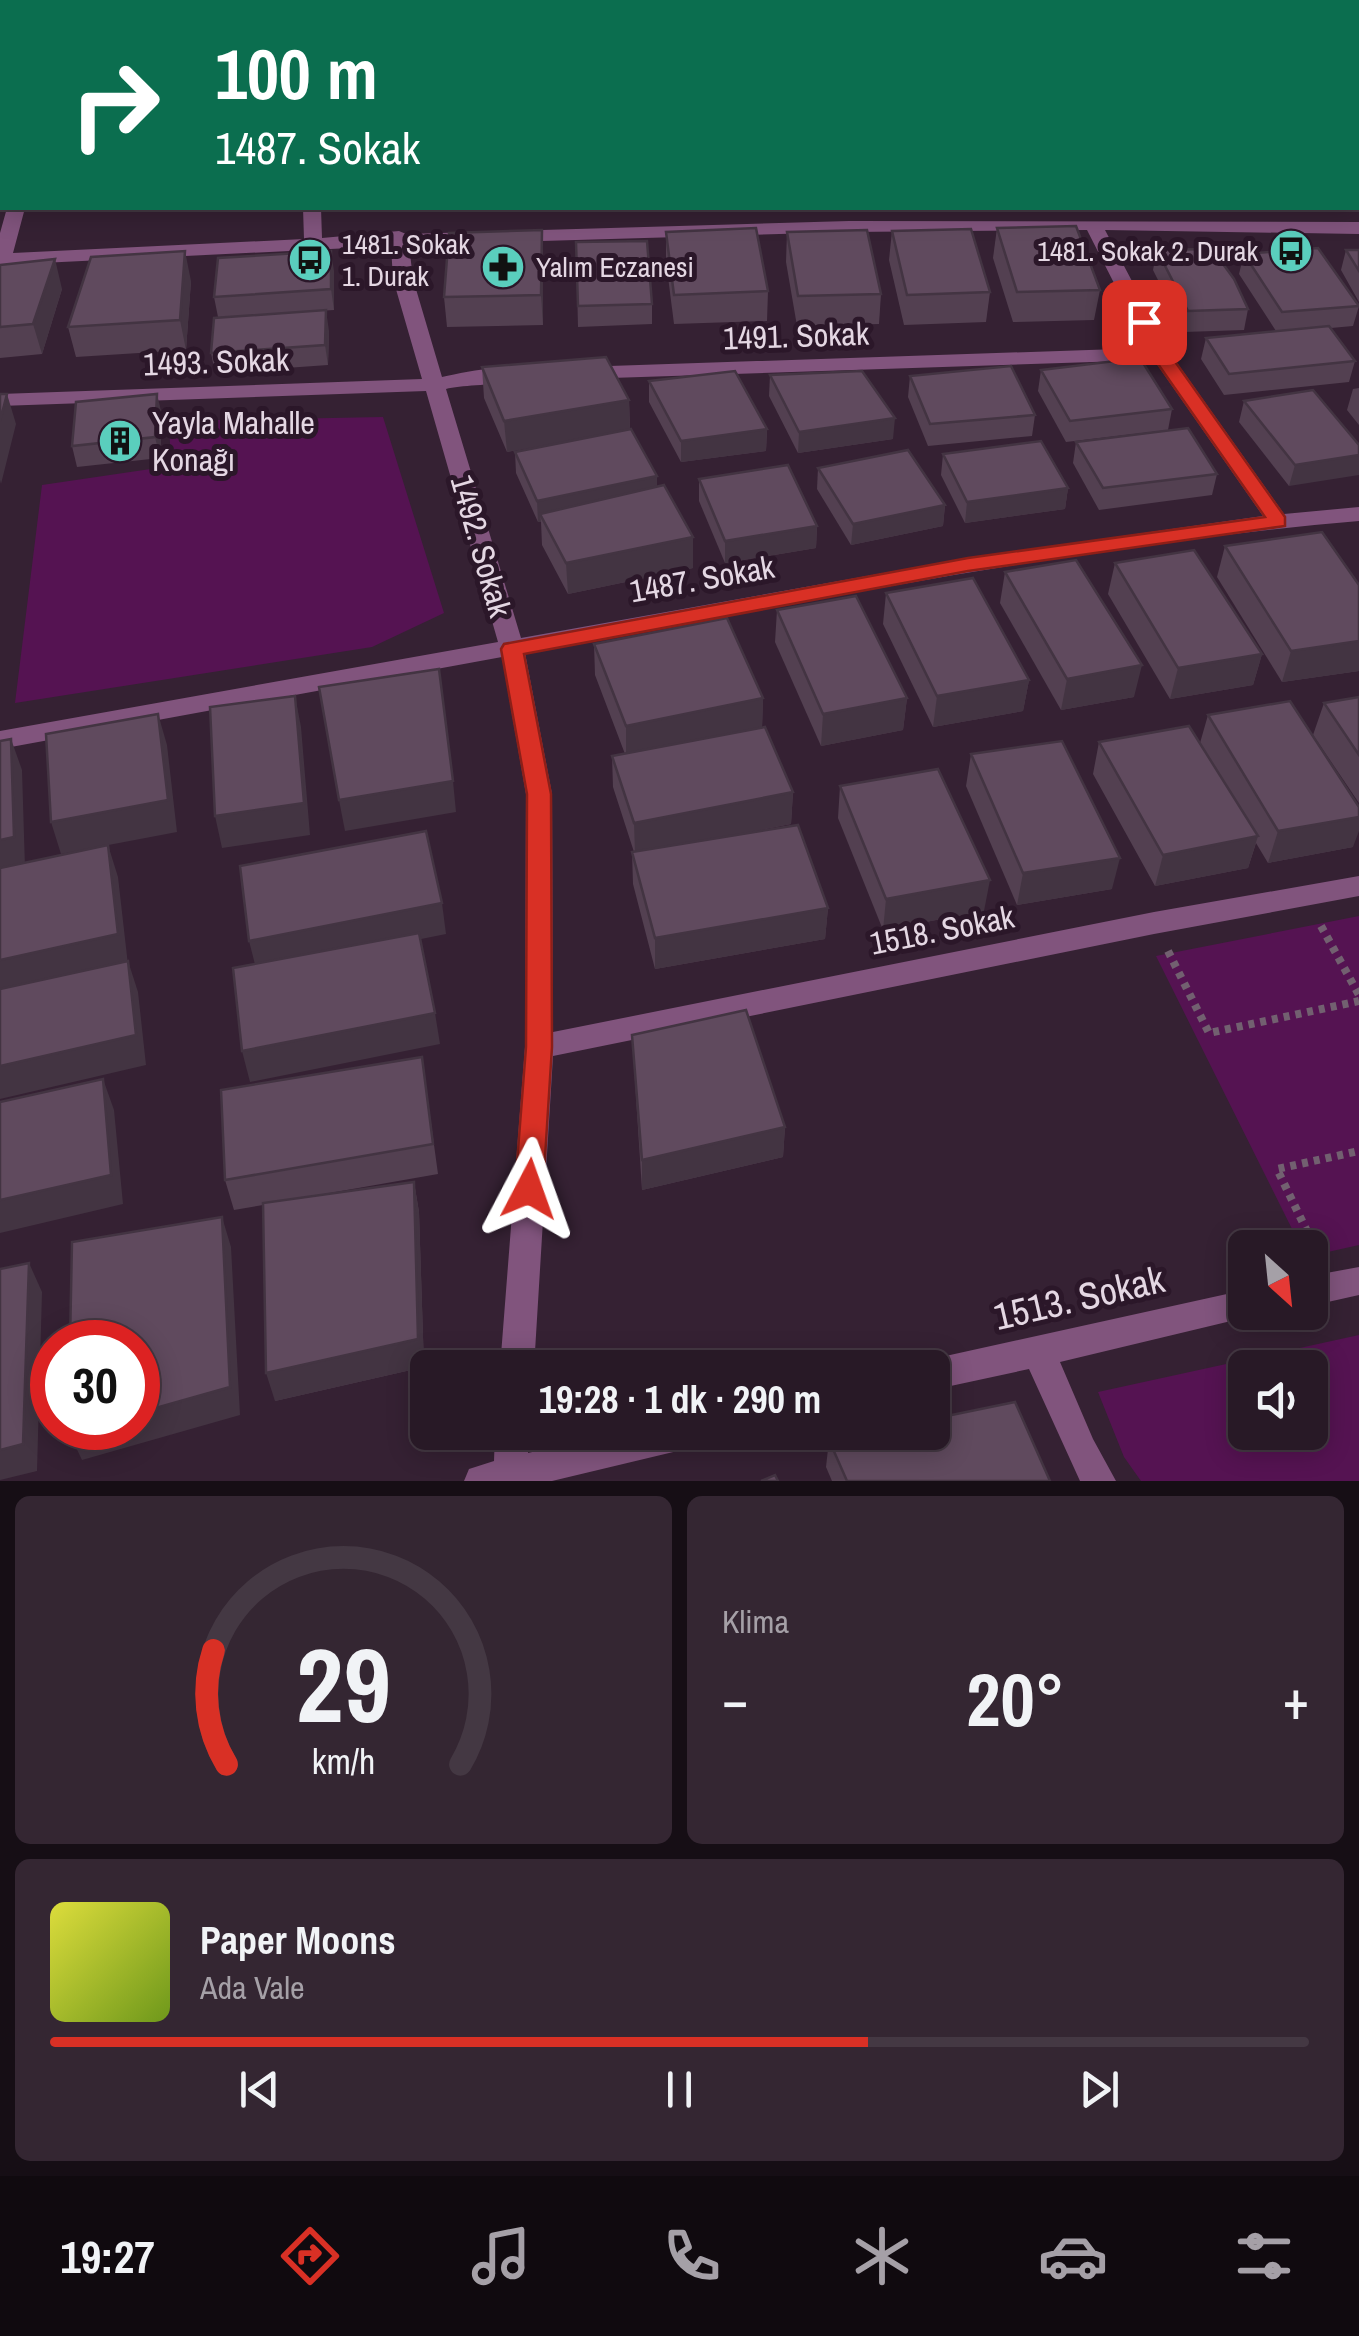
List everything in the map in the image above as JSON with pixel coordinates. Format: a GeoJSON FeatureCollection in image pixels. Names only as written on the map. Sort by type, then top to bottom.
{"type":"FeatureCollection","features":[{"type":"Feature","properties":{"kind":"street"},"geometry":{"type":"LineString","coordinates":[[15,210],[1,259],[762,217],[1094,226],[1282,217],[1359,228]]}},
{"type":"Feature","properties":{"kind":"street"},"geometry":{"type":"LineString","coordinates":[[312,210],[313,242]]}},
{"type":"Feature","properties":{"kind":"street"},"geometry":{"type":"LineString","coordinates":[[1094,226],[1160,354],[1278,521]]}},
{"type":"Feature","properties":{"kind":"street","name":"1492. Sokak"},"geometry":{"type":"LineString","coordinates":[[399,237],[403,279],[512,649],[539,794],[539,1047],[517,1350]]}},
{"type":"Feature","properties":{"kind":"street","name":"1491. Sokak"},"geometry":{"type":"LineString","coordinates":[[434,384],[472,377],[1160,354]]}},
{"type":"Feature","properties":{"kind":"street","name":"1493. Sokak"},"geometry":{"type":"LineString","coordinates":[[0,400],[434,384]]}},
{"type":"Feature","properties":{"kind":"street","name":"1487. Sokak"},"geometry":{"type":"LineString","coordinates":[[0,740],[968,565],[1278,521],[1359,514]]}},
{"type":"Feature","properties":{"kind":"street","name":"1518. Sokak"},"geometry":{"type":"LineString","coordinates":[[539,1047],[1154,923],[1359,886]]}},
{"type":"Feature","properties":{"kind":"street","name":"1513. Sokak"},"geometry":{"type":"LineString","coordinates":[[950,1371],[1228,1310]]}},
{"type":"Feature","properties":{"kind":"street"},"geometry":{"type":"LineString","coordinates":[[1038,1350],[1081,1451],[1099,1481]]}},
{"type":"Feature","properties":{"kind":"street"},"geometry":{"type":"LineString","coordinates":[[507,1450],[500,1479],[617,1450]]}},
{"type":"Feature","properties":{"kind":"path"},"geometry":{"type":"LineString","coordinates":[[1154,923],[1209,1033],[1359,998],[1320,924]]}},
{"type":"Feature","properties":{"kind":"path"},"geometry":{"type":"LineString","coordinates":[[1334,1286],[1276,1169],[1359,1150]]}},
{"type":"Feature","properties":{"kind":"shaded area"},"geometry":{"type":"Polygon","coordinates":[[[383,417],[444,613],[372,647],[15,703],[42,485],[171,466],[169,421],[383,417]]]}},
{"type":"Feature","properties":{"kind":"shaded area"},"geometry":{"type":"Polygon","coordinates":[[[1359,916],[1359,1245],[1328,1252],[1328,1230],[1293,1230],[1156,956],[1359,916]]]}},
{"type":"Feature","properties":{"kind":"shaded area"},"geometry":{"type":"Polygon","coordinates":[[[1359,1335],[1359,1481],[1141,1481],[1124,1457],[1098,1392],[1228,1364],[1228,1450],[1328,1450],[1328,1350],[1290,1350],[1359,1335]]]}},
{"type":"Feature","properties":{"kind":"building"},"geometry":{"type":"Polygon","coordinates":[[[1076,226],[1100,290],[1017,292],[997,228],[1076,226]]]}},
{"type":"Feature","properties":{"kind":"building"},"geometry":{"type":"Polygon","coordinates":[[[756,228],[768,291],[674,295],[666,232],[756,228]]]}},
{"type":"Feature","properties":{"kind":"building"},"geometry":{"type":"Polygon","coordinates":[[[971,229],[990,292],[907,295],[892,231],[971,229]]]}},
{"type":"Feature","properties":{"kind":"building"},"geometry":{"type":"Polygon","coordinates":[[[542,230],[541,295],[444,297],[449,233],[542,230]]]}},
{"type":"Feature","properties":{"kind":"building"},"geometry":{"type":"Polygon","coordinates":[[[867,230],[881,294],[798,296],[787,232],[867,230]]]}},
{"type":"Feature","properties":{"kind":"building"},"geometry":{"type":"Polygon","coordinates":[[[647,241],[652,304],[578,306],[576,242],[647,241]]]}},
{"type":"Feature","properties":{"kind":"building"},"geometry":{"type":"Polygon","coordinates":[[[1318,248],[1359,306],[1282,312],[1244,254],[1318,248]]]}},
{"type":"Feature","properties":{"kind":"building"},"geometry":{"type":"Polygon","coordinates":[[[1212,249],[1234,279],[1248,309],[1188,311],[1157,250],[1212,249]]]}},
{"type":"Feature","properties":{"kind":"building"},"geometry":{"type":"Polygon","coordinates":[[[1346,250],[1359,250],[1359,271],[1346,250]]]}},
{"type":"Feature","properties":{"kind":"building"},"geometry":{"type":"Polygon","coordinates":[[[185,251],[180,320],[68,327],[91,257],[185,251]]]}},
{"type":"Feature","properties":{"kind":"building"},"geometry":{"type":"Polygon","coordinates":[[[331,251],[331,289],[214,297],[218,258],[331,251]]]}},
{"type":"Feature","properties":{"kind":"building"},"geometry":{"type":"Polygon","coordinates":[[[55,259],[33,324],[0,327],[0,265],[55,259]]]}},
{"type":"Feature","properties":{"kind":"building"},"geometry":{"type":"Polygon","coordinates":[[[326,310],[325,345],[211,353],[214,318],[326,310]]]}},
{"type":"Feature","properties":{"kind":"building"},"geometry":{"type":"Polygon","coordinates":[[[1329,326],[1355,361],[1229,374],[1206,338],[1329,326]]]}},
{"type":"Feature","properties":{"kind":"building"},"geometry":{"type":"Polygon","coordinates":[[[606,357],[629,400],[504,421],[482,367],[606,357]]]}},
{"type":"Feature","properties":{"kind":"building"},"geometry":{"type":"Polygon","coordinates":[[[1140,358],[1172,409],[1070,421],[1041,370],[1140,358]]]}},
{"type":"Feature","properties":{"kind":"building"},"geometry":{"type":"Polygon","coordinates":[[[1011,366],[1035,415],[930,424],[910,376],[1011,366]]]}},
{"type":"Feature","properties":{"kind":"building"},"geometry":{"type":"Polygon","coordinates":[[[735,371],[767,429],[681,441],[649,381],[735,371]]]}},
{"type":"Feature","properties":{"kind":"building"},"geometry":{"type":"Polygon","coordinates":[[[862,371],[895,418],[799,432],[770,375],[862,371]]]}},
{"type":"Feature","properties":{"kind":"building"},"geometry":{"type":"Polygon","coordinates":[[[1313,390],[1359,445],[1359,455],[1295,465],[1244,401],[1313,390]]]}},
{"type":"Feature","properties":{"kind":"building"},"geometry":{"type":"Polygon","coordinates":[[[0,394],[7,394],[0,421],[0,394]]]}},
{"type":"Feature","properties":{"kind":"building"},"geometry":{"type":"Polygon","coordinates":[[[157,394],[155,437],[72,446],[76,402],[157,394]]]}},
{"type":"Feature","properties":{"kind":"building"},"geometry":{"type":"Polygon","coordinates":[[[1188,428],[1217,474],[1103,488],[1076,442],[1188,428]]]}},
{"type":"Feature","properties":{"kind":"building"},"geometry":{"type":"Polygon","coordinates":[[[631,429],[657,476],[537,501],[515,452],[631,429]]]}},
{"type":"Feature","properties":{"kind":"building"},"geometry":{"type":"Polygon","coordinates":[[[1041,441],[1068,488],[967,502],[943,454],[1041,441]]]}},
{"type":"Feature","properties":{"kind":"building"},"geometry":{"type":"Polygon","coordinates":[[[908,450],[945,505],[853,524],[818,468],[908,450]]]}},
{"type":"Feature","properties":{"kind":"building"},"geometry":{"type":"Polygon","coordinates":[[[788,465],[817,526],[725,541],[699,479],[788,465]]]}},
{"type":"Feature","properties":{"kind":"building"},"geometry":{"type":"Polygon","coordinates":[[[664,485],[693,537],[566,563],[540,514],[664,485]]]}},
{"type":"Feature","properties":{"kind":"building"},"geometry":{"type":"Polygon","coordinates":[[[1322,532],[1359,585],[1359,641],[1291,651],[1225,546],[1322,532]]]}},
{"type":"Feature","properties":{"kind":"building"},"geometry":{"type":"Polygon","coordinates":[[[1194,550],[1262,654],[1178,668],[1115,563],[1194,550]]]}},
{"type":"Feature","properties":{"kind":"building"},"geometry":{"type":"Polygon","coordinates":[[[1076,560],[1142,665],[1067,679],[1005,572],[1076,560]]]}},
{"type":"Feature","properties":{"kind":"building"},"geometry":{"type":"Polygon","coordinates":[[[973,578],[1029,680],[937,696],[886,593],[973,578]]]}},
{"type":"Feature","properties":{"kind":"building"},"geometry":{"type":"Polygon","coordinates":[[[856,596],[907,698],[823,714],[777,610],[856,596]]]}},
{"type":"Feature","properties":{"kind":"building"},"geometry":{"type":"Polygon","coordinates":[[[727,618],[763,698],[626,726],[594,644],[727,618]]]}},
{"type":"Feature","properties":{"kind":"building"},"geometry":{"type":"Polygon","coordinates":[[[439,669],[453,781],[339,800],[319,687],[439,669]]]}},
{"type":"Feature","properties":{"kind":"building"},"geometry":{"type":"Polygon","coordinates":[[[295,696],[304,803],[215,816],[210,707],[295,696]]]}},
{"type":"Feature","properties":{"kind":"building"},"geometry":{"type":"Polygon","coordinates":[[[1359,697],[1359,755],[1324,703],[1359,697]]]}},
{"type":"Feature","properties":{"kind":"building"},"geometry":{"type":"Polygon","coordinates":[[[1290,701],[1359,807],[1359,817],[1278,831],[1208,715],[1290,701]]]}},
{"type":"Feature","properties":{"kind":"building"},"geometry":{"type":"Polygon","coordinates":[[[158,714],[168,800],[51,822],[46,734],[158,714]]]}},
{"type":"Feature","properties":{"kind":"building"},"geometry":{"type":"Polygon","coordinates":[[[1189,726],[1258,836],[1163,855],[1099,742],[1189,726]]]}},
{"type":"Feature","properties":{"kind":"building"},"geometry":{"type":"Polygon","coordinates":[[[765,727],[793,792],[634,823],[612,756],[765,727]]]}},
{"type":"Feature","properties":{"kind":"building"},"geometry":{"type":"Polygon","coordinates":[[[11,739],[14,837],[0,840],[0,741],[11,739]]]}},
{"type":"Feature","properties":{"kind":"building"},"geometry":{"type":"Polygon","coordinates":[[[1062,741],[1120,858],[1023,873],[971,754],[1062,741]]]}},
{"type":"Feature","properties":{"kind":"building"},"geometry":{"type":"Polygon","coordinates":[[[938,769],[990,880],[886,899],[840,786],[938,769]]]}},
{"type":"Feature","properties":{"kind":"building"},"geometry":{"type":"Polygon","coordinates":[[[798,825],[828,908],[655,938],[632,852],[798,825]]]}},
{"type":"Feature","properties":{"kind":"building"},"geometry":{"type":"Polygon","coordinates":[[[426,831],[442,903],[249,941],[240,866],[426,831]]]}},
{"type":"Feature","properties":{"kind":"building"},"geometry":{"type":"Polygon","coordinates":[[[108,845],[118,934],[0,960],[0,868],[108,845]]]}},
{"type":"Feature","properties":{"kind":"building"},"geometry":{"type":"Polygon","coordinates":[[[419,933],[435,1013],[242,1051],[233,968],[419,933]]]}},
{"type":"Feature","properties":{"kind":"building"},"geometry":{"type":"Polygon","coordinates":[[[128,961],[136,1035],[0,1066],[0,989],[128,961]]]}},
{"type":"Feature","properties":{"kind":"building"},"geometry":{"type":"Polygon","coordinates":[[[746,1010],[785,1127],[642,1160],[632,1035],[746,1010]]]}},
{"type":"Feature","properties":{"kind":"building"},"geometry":{"type":"Polygon","coordinates":[[[422,1057],[433,1144],[225,1180],[221,1090],[422,1057]]]}},
{"type":"Feature","properties":{"kind":"building"},"geometry":{"type":"Polygon","coordinates":[[[103,1079],[111,1175],[0,1200],[0,1102],[103,1079]]]}},
{"type":"Feature","properties":{"kind":"building"},"geometry":{"type":"Polygon","coordinates":[[[414,1182],[418,1339],[266,1373],[263,1203],[414,1182]]]}},
{"type":"Feature","properties":{"kind":"building"},"geometry":{"type":"Polygon","coordinates":[[[222,1217],[230,1387],[160,1407],[160,1320],[70,1320],[72,1242],[222,1217]]]}},
{"type":"Feature","properties":{"kind":"building"},"geometry":{"type":"Polygon","coordinates":[[[29,1263],[23,1444],[0,1450],[0,1269],[29,1263]]]}},
{"type":"Feature","properties":{"kind":"building"},"geometry":{"type":"Polygon","coordinates":[[[1015,1402],[1050,1481],[847,1481],[833,1450],[950,1450],[950,1415],[1015,1402]]]}},
{"type":"Feature","properties":{"kind":"place","name":"1481. Sokak 2. Durak"},"geometry":{"type":"Point","coordinates":[1291,251]}},
{"type":"Feature","properties":{"kind":"place","name":"1481. Sokak 1. Durak"},"geometry":{"type":"Point","coordinates":[310,260]}},
{"type":"Feature","properties":{"kind":"place","name":"Yalım Eczanesi"},"geometry":{"type":"Point","coordinates":[503,267]}},
{"type":"Feature","properties":{"kind":"place","name":"Yayla Mahalle Konağı"},"geometry":{"type":"Point","coordinates":[120,441]}},
{"type":"Feature","properties":{"kind":"route"},"geometry":{"type":"LineString","coordinates":[[529,1189],[539,1047],[539,794],[512,649],[968,565],[1278,521],[1160,354],[1144,322]]}}]}
